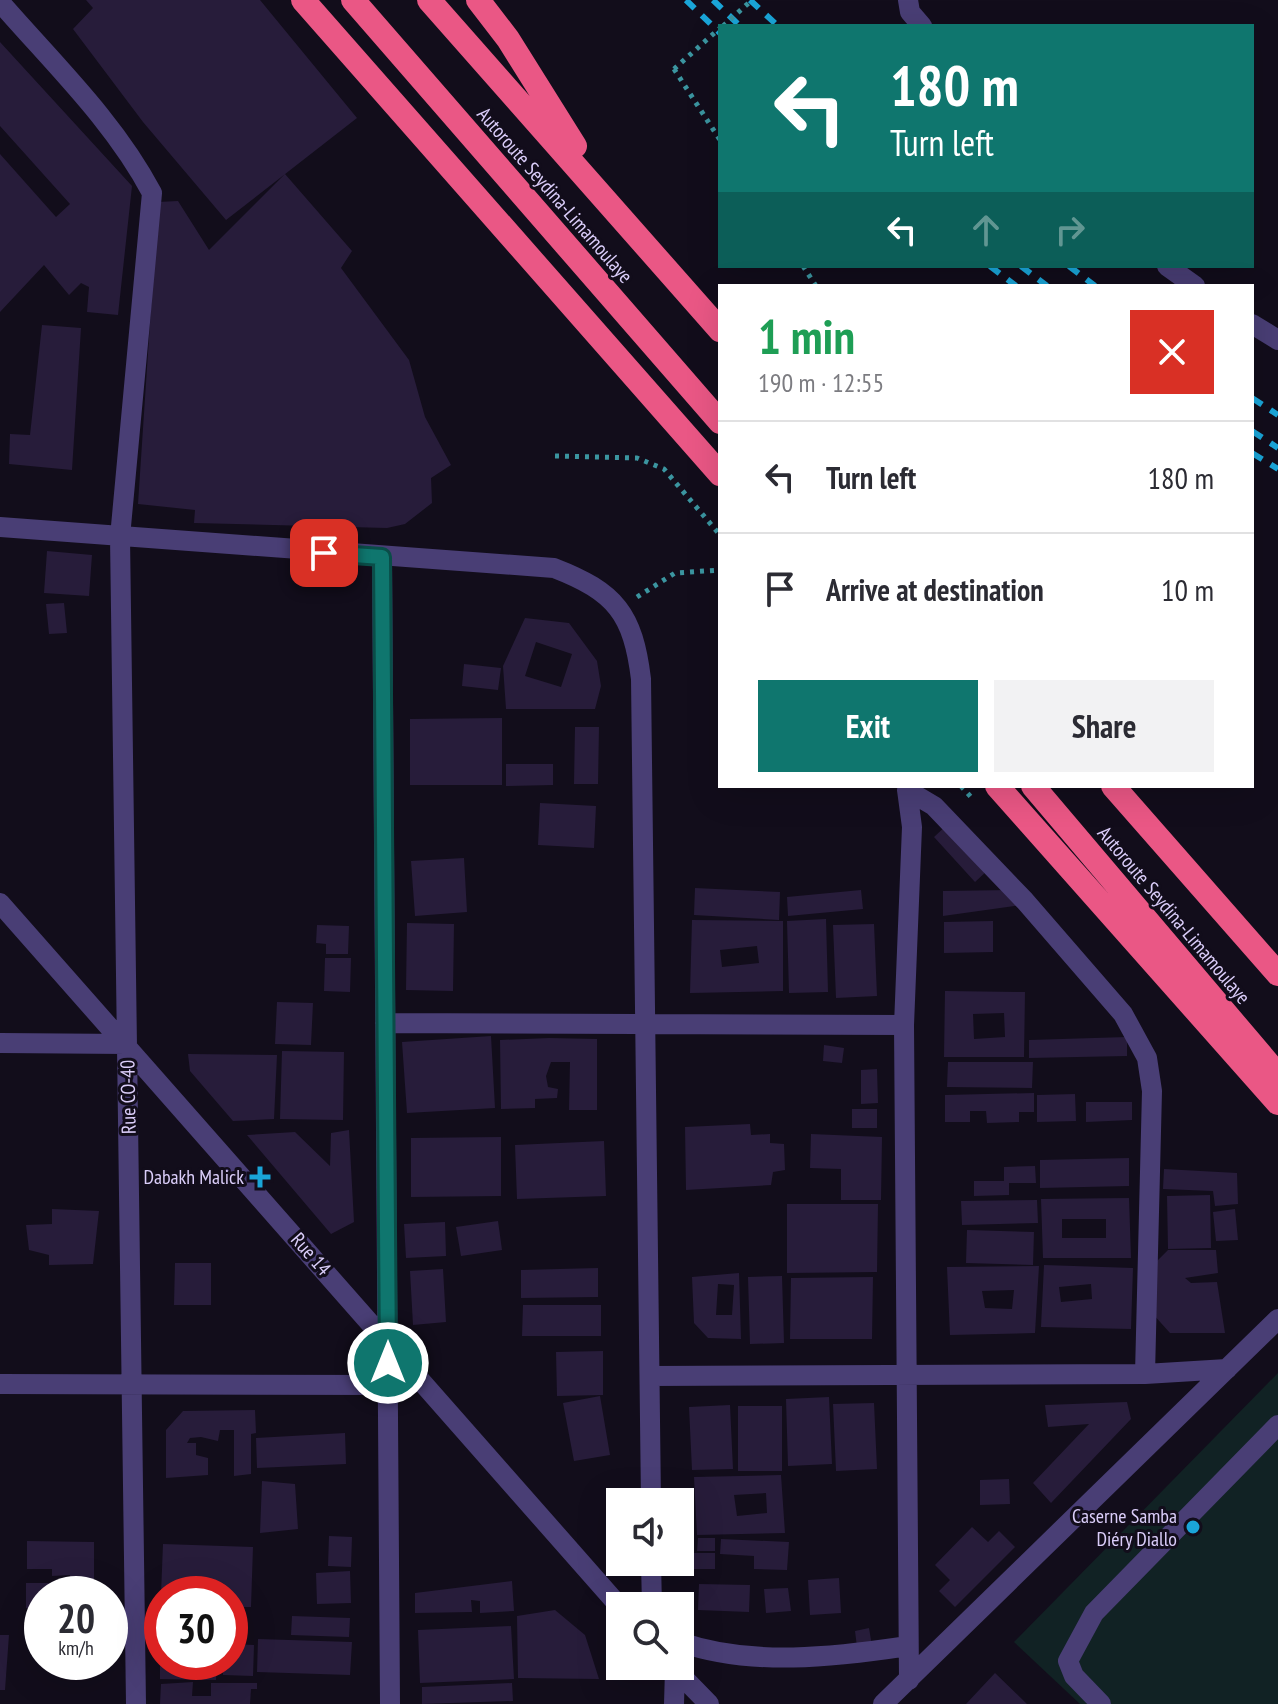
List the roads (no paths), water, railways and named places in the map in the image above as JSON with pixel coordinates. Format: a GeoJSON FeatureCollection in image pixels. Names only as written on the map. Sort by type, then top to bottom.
{"type":"FeatureCollection","features":[{"type":"Feature","properties":{"kind":"highway"},"geometry":{"type":"LineString","coordinates":[[303,0],[718,472]]}},
{"type":"Feature","properties":{"kind":"highway","name":"Autoroute Seydina-Limamoulaye"},"geometry":{"type":"LineString","coordinates":[[353,0],[718,420]]}},
{"type":"Feature","properties":{"kind":"highway","name":"Autoroute Seydina-Limamoulaye"},"geometry":{"type":"LineString","coordinates":[[429,0],[718,328]]}},
{"type":"Feature","properties":{"kind":"highway"},"geometry":{"type":"LineString","coordinates":[[478,0],[508,39],[613,205]]}},
{"type":"Feature","properties":{"kind":"highway"},"geometry":{"type":"LineString","coordinates":[[999,788],[1278,1103]]}},
{"type":"Feature","properties":{"kind":"highway","name":"Autoroute Seydina-Limamoulaye"},"geometry":{"type":"LineString","coordinates":[[1035,788],[1278,1075]]}},
{"type":"Feature","properties":{"kind":"highway","name":"Autoroute Seydina-Limamoulaye"},"geometry":{"type":"LineString","coordinates":[[1115,788],[1278,974]]}},
{"type":"Feature","properties":{"kind":"street"},"geometry":{"type":"LineString","coordinates":[[908,0],[910,12],[920,24]]}},
{"type":"Feature","properties":{"kind":"street","name":"Rue CO-40"},"geometry":{"type":"LineString","coordinates":[[0,2],[133,157],[152,193],[120,537],[136,1704]]}},
{"type":"Feature","properties":{"kind":"street"},"geometry":{"type":"LineString","coordinates":[[1170,268],[1192,284]]}},
{"type":"Feature","properties":{"kind":"street"},"geometry":{"type":"LineString","coordinates":[[1254,325],[1278,340]]}},
{"type":"Feature","properties":{"kind":"street"},"geometry":{"type":"LineString","coordinates":[[0,527],[554,568],[575,576],[619,608],[633,631],[641,679],[651,1488]]}},
{"type":"Feature","properties":{"kind":"street"},"geometry":{"type":"LineString","coordinates":[[382,557],[390,1704]]}},
{"type":"Feature","properties":{"kind":"street"},"geometry":{"type":"LineString","coordinates":[[909,1680],[904,1025],[912,827],[907,790],[934,806],[1025,901],[1123,1014],[1147,1058],[1152,1091],[1145,1374]]}},
{"type":"Feature","properties":{"kind":"street","name":"Rue 14"},"geometry":{"type":"LineString","coordinates":[[0,903],[607,1592]]}},
{"type":"Feature","properties":{"kind":"street"},"geometry":{"type":"LineString","coordinates":[[385,1023],[904,1025]]}},
{"type":"Feature","properties":{"kind":"street"},"geometry":{"type":"LineString","coordinates":[[0,1043],[127,1044]]}},
{"type":"Feature","properties":{"kind":"street"},"geometry":{"type":"LineString","coordinates":[[883,1704],[1278,1319]]}},
{"type":"Feature","properties":{"kind":"street"},"geometry":{"type":"LineString","coordinates":[[650,1376],[1145,1374],[1227,1369]]}},
{"type":"Feature","properties":{"kind":"street"},"geometry":{"type":"LineString","coordinates":[[0,1384],[388,1385]]}},
{"type":"Feature","properties":{"kind":"street"},"geometry":{"type":"LineString","coordinates":[[1101,1704],[1074,1676],[1068,1661],[1087,1624],[1278,1425]]}},
{"type":"Feature","properties":{"kind":"street"},"geometry":{"type":"LineString","coordinates":[[694,1646],[723,1653],[826,1656],[908,1646]]}},
{"type":"Feature","properties":{"kind":"street"},"geometry":{"type":"LineString","coordinates":[[674,1680],[674,1704]]}},
{"type":"Feature","properties":{"kind":"street"},"geometry":{"type":"LineString","coordinates":[[686,1680],[709,1704]]}},
{"type":"Feature","properties":{"kind":"railway"},"geometry":{"type":"LineString","coordinates":[[686,0],[718,31]]}},
{"type":"Feature","properties":{"kind":"railway"},"geometry":{"type":"LineString","coordinates":[[713,0],[738,24]]}},
{"type":"Feature","properties":{"kind":"railway"},"geometry":{"type":"LineString","coordinates":[[750,0],[776,24]]}},
{"type":"Feature","properties":{"kind":"railway"},"geometry":{"type":"LineString","coordinates":[[993,268],[1013,284]]}},
{"type":"Feature","properties":{"kind":"railway"},"geometry":{"type":"LineString","coordinates":[[1024,268],[1044,284]]}},
{"type":"Feature","properties":{"kind":"railway"},"geometry":{"type":"LineString","coordinates":[[1072,268],[1092,284]]}},
{"type":"Feature","properties":{"kind":"railway"},"geometry":{"type":"LineString","coordinates":[[1254,399],[1278,415]]}},
{"type":"Feature","properties":{"kind":"railway"},"geometry":{"type":"LineString","coordinates":[[1254,432],[1278,448]]}},
{"type":"Feature","properties":{"kind":"railway"},"geometry":{"type":"LineString","coordinates":[[1254,454],[1278,469]]}},
{"type":"Feature","properties":{"kind":"place","name":"Dabakh Malick"},"geometry":{"type":"Point","coordinates":[260,1177]}},
{"type":"Feature","properties":{"kind":"place","name":"Caserne Samba Diéry Diallo"},"geometry":{"type":"Point","coordinates":[1193,1527]}}]}
